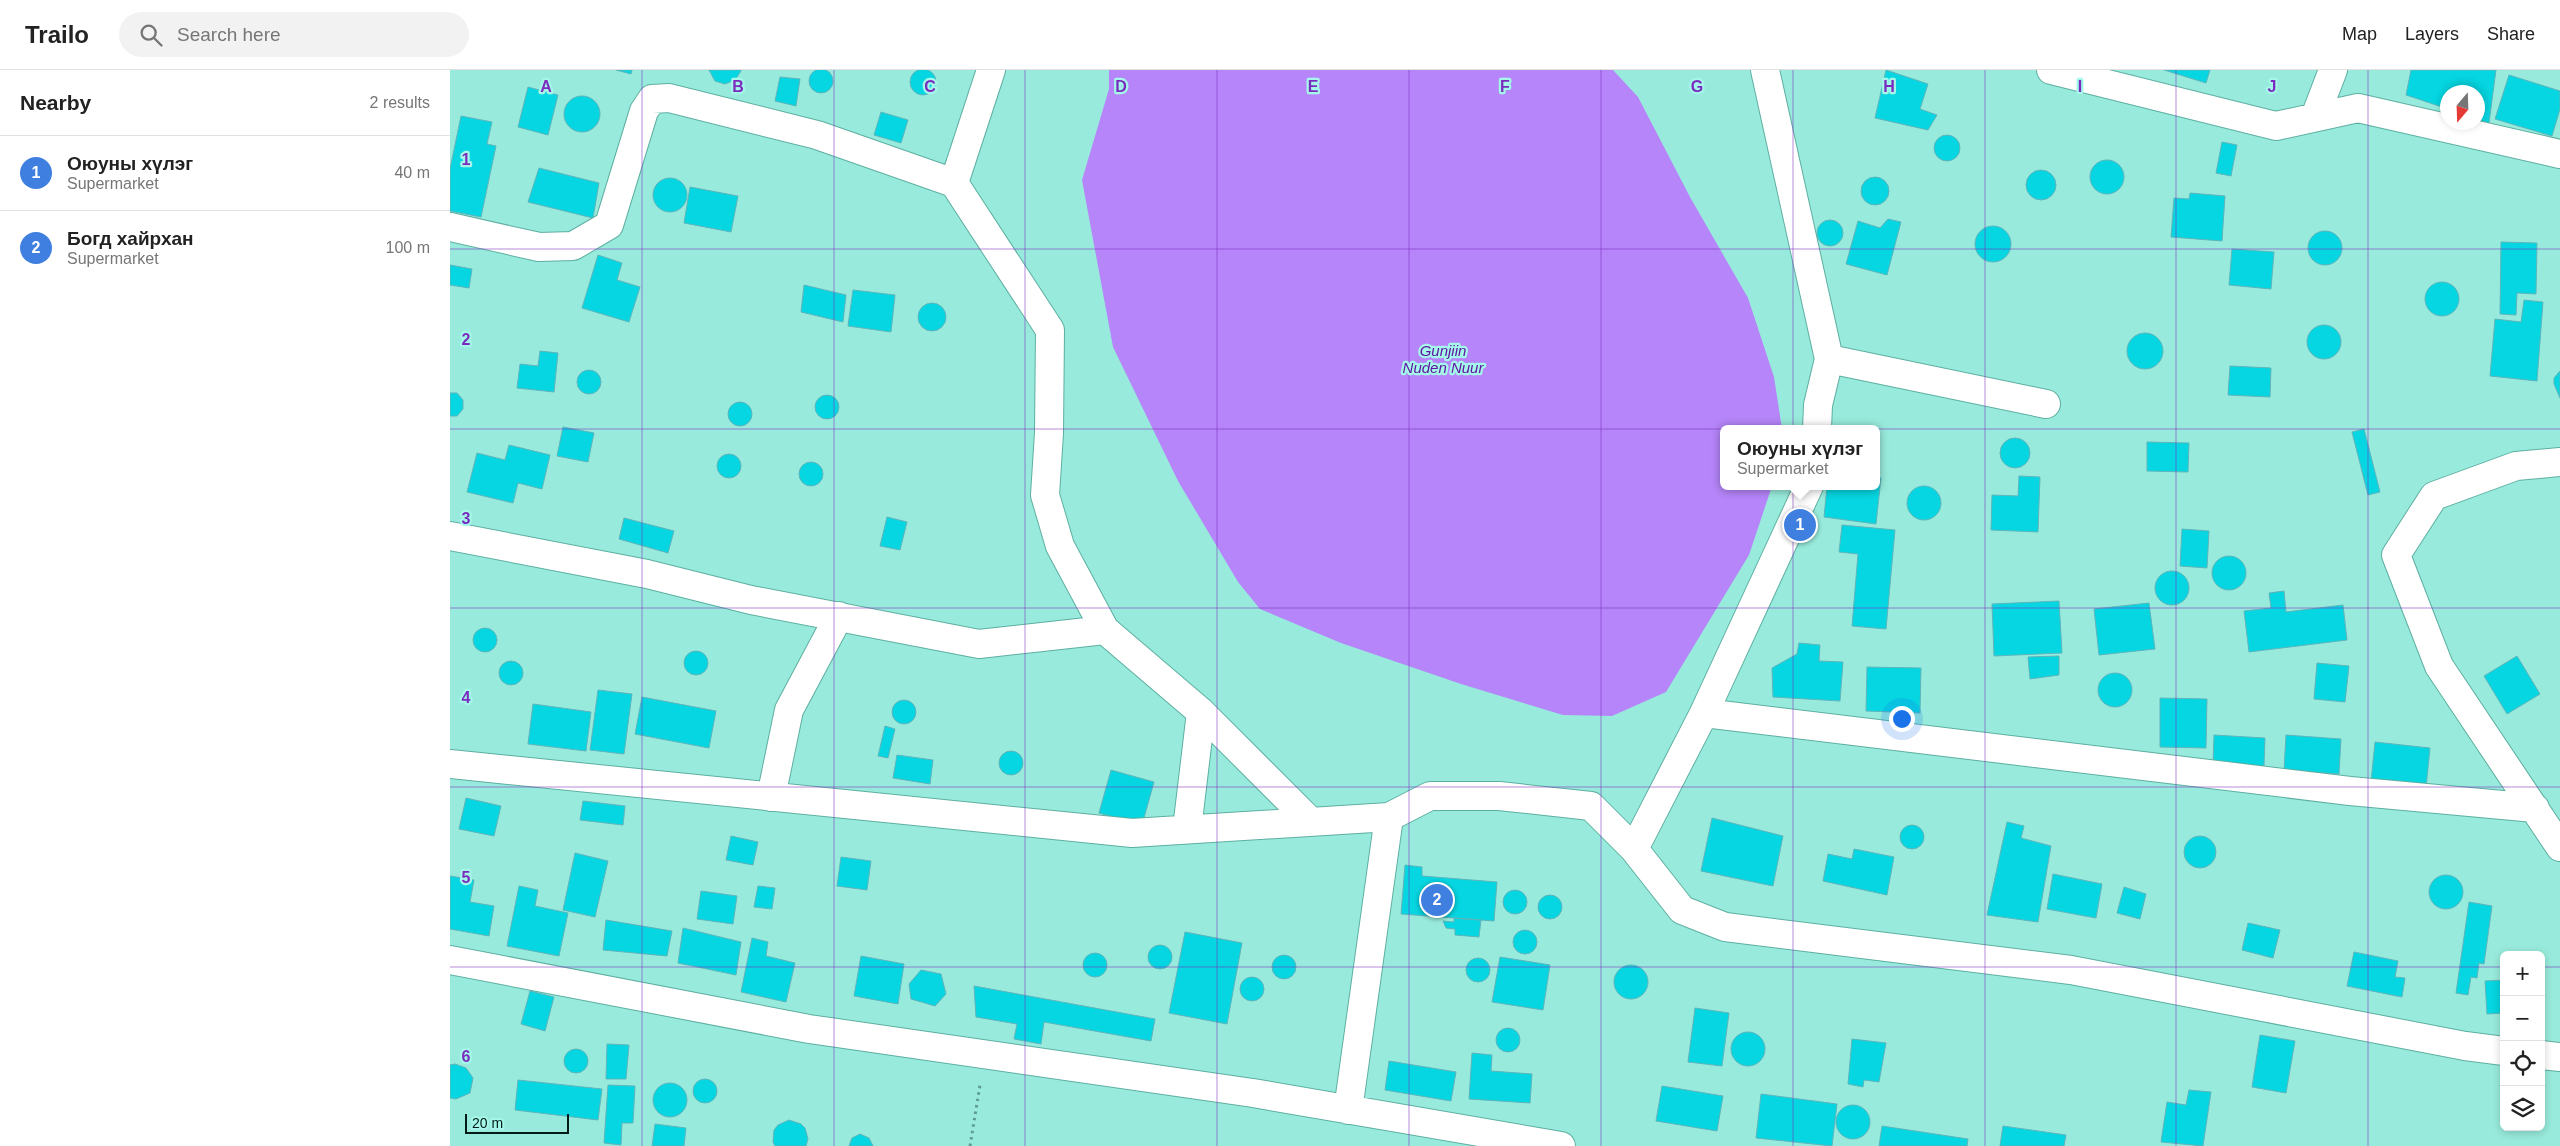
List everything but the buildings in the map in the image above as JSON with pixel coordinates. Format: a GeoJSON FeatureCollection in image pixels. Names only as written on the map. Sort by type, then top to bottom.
{"type":"FeatureCollection","features":[{"type":"Feature","properties":{"kind":"street"},"geometry":{"type":"LineString","coordinates":[[954,182],[991,70]]}},
{"type":"Feature","properties":{"kind":"street"},"geometry":{"type":"LineString","coordinates":[[1765,70],[1829,359],[1818,405],[1817,425]]}},
{"type":"Feature","properties":{"kind":"street"},"geometry":{"type":"LineString","coordinates":[[2051,70],[2276,126],[2358,108],[2560,154]]}},
{"type":"Feature","properties":{"kind":"street"},"geometry":{"type":"LineString","coordinates":[[2315,117],[2333,70]]}},
{"type":"Feature","properties":{"kind":"street"},"geometry":{"type":"LineString","coordinates":[[450,227],[539,248],[573,246],[609,225],[644,111],[652,99],[669,98],[817,135],[954,182],[1050,330],[1050,433],[1045,495],[1060,546],[1105,630],[1201,712],[1310,822]]}},
{"type":"Feature","properties":{"kind":"street"},"geometry":{"type":"LineString","coordinates":[[1829,359],[2046,404]]}},
{"type":"Feature","properties":{"kind":"street"},"geometry":{"type":"LineString","coordinates":[[2560,462],[2516,466],[2434,496],[2396,555],[2439,666],[2560,847]]}},
{"type":"Feature","properties":{"kind":"street"},"geometry":{"type":"LineString","coordinates":[[1634,849],[1704,713],[1807,490]]}},
{"type":"Feature","properties":{"kind":"street"},"geometry":{"type":"LineString","coordinates":[[450,536],[647,574],[751,600],[979,644],[1105,630]]}},
{"type":"Feature","properties":{"kind":"street"},"geometry":{"type":"LineString","coordinates":[[771,796],[789,710],[839,616]]}},
{"type":"Feature","properties":{"kind":"street"},"geometry":{"type":"LineString","coordinates":[[1187,829],[1201,712]]}},
{"type":"Feature","properties":{"kind":"street"},"geometry":{"type":"LineString","coordinates":[[1704,713],[2350,791],[2534,808]]}},
{"type":"Feature","properties":{"kind":"street"},"geometry":{"type":"LineString","coordinates":[[450,764],[1132,833],[1389,818],[1430,796],[1498,796],[1591,806],[1634,849],[1682,910],[1724,927],[2071,970],[2465,1046],[2500,1050]]}},
{"type":"Feature","properties":{"kind":"street"},"geometry":{"type":"LineString","coordinates":[[1348,1110],[1389,818]]}},
{"type":"Feature","properties":{"kind":"street"},"geometry":{"type":"LineString","coordinates":[[450,960],[809,1029],[1254,1093],[1561,1146]]}},
{"type":"Feature","properties":{"kind":"street"},"geometry":{"type":"LineString","coordinates":[[2545,1055],[2560,1057]]}},
{"type":"Feature","properties":{"kind":"path"},"geometry":{"type":"LineString","coordinates":[[970,1146],[986,1054]]}},
{"type":"Feature","properties":{"kind":"water","name":"Gunjiin Nuden Nuur"},"geometry":{"type":"Polygon","coordinates":[[[1109,70],[1613,70],[1638,97],[1690,197],[1748,298],[1774,377],[1781,425],[1720,425],[1720,490],[1771,490],[1749,555],[1666,692],[1612,716],[1563,715],[1461,684],[1341,643],[1260,609],[1238,582],[1178,481],[1113,347],[1082,180],[1109,89],[1109,70]]]}},
{"type":"Feature","properties":{"kind":"place","name":"Оюуны хүлэг"},"geometry":{"type":"Point","coordinates":[1800,525]}},
{"type":"Feature","properties":{"kind":"place","name":"Богд хайрхан"},"geometry":{"type":"Point","coordinates":[1437,900]}}]}
